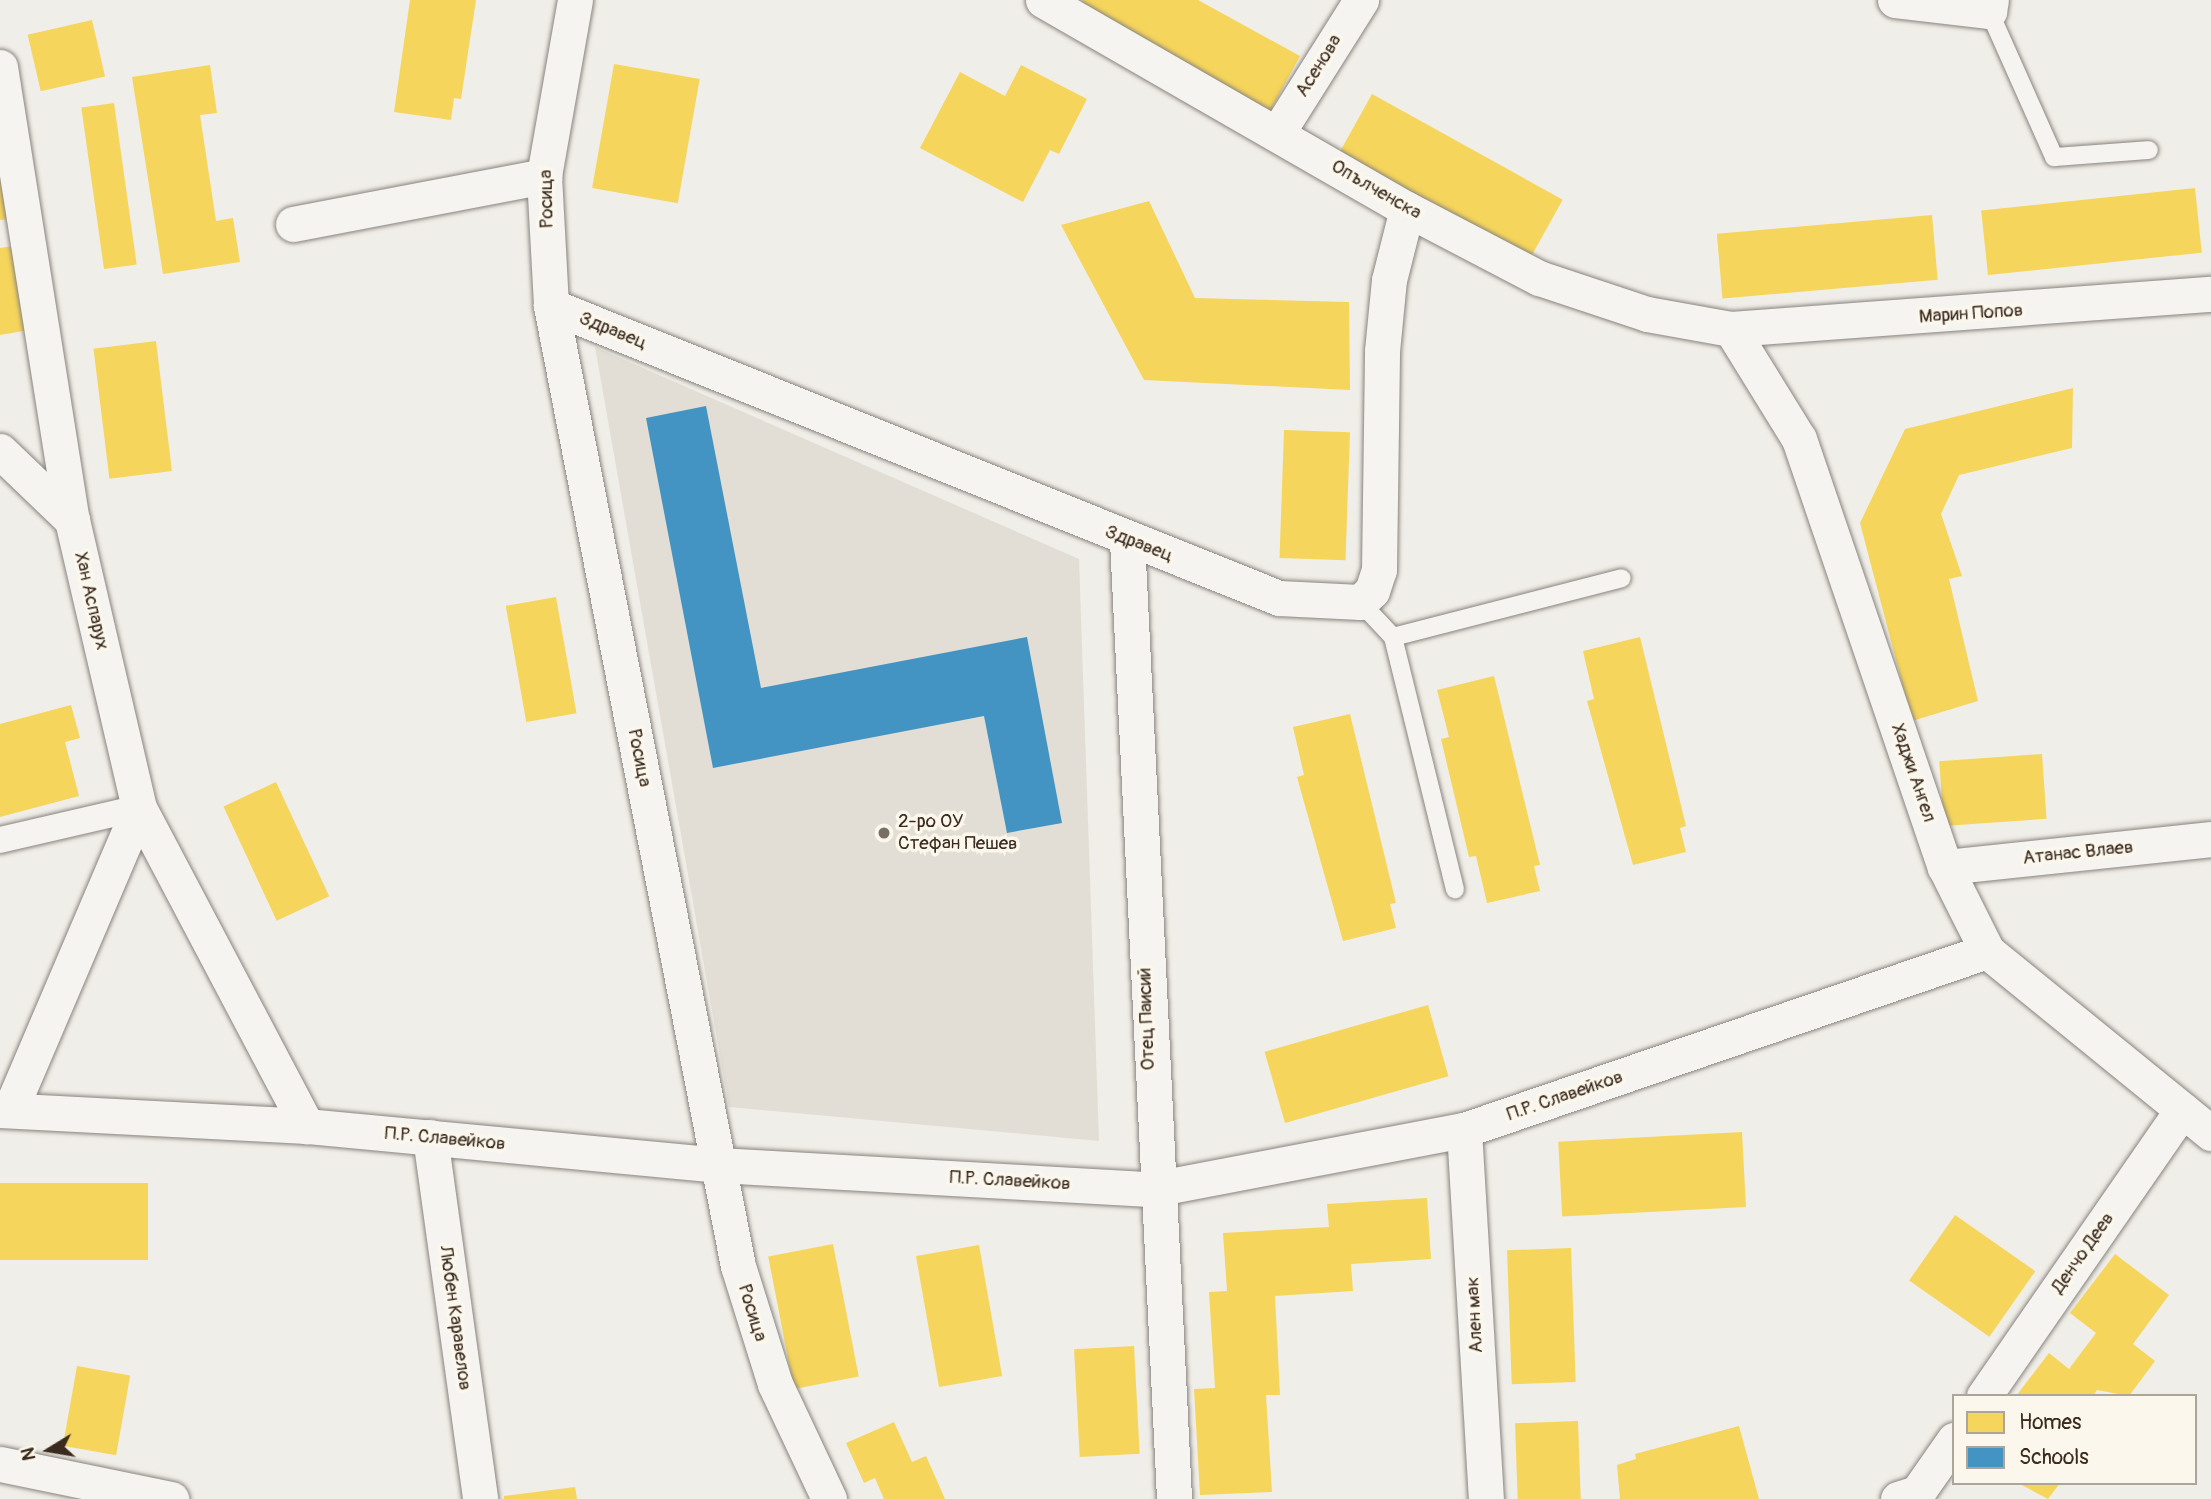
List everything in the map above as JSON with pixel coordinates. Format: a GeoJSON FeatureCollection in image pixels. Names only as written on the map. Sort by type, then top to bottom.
{"type":"FeatureCollection","features":[{"type":"Feature","properties":{"kind":"street","name":"Росица"},"geometry":{"type":"LineString","coordinates":[[575,0],[544,176],[551,306],[718,1165],[757,1331],[830,1499]]}},
{"type":"Feature","properties":{"kind":"street","name":"Опълченска"},"geometry":{"type":"LineString","coordinates":[[1043,0],[1278,132],[1406,209],[1539,278],[1647,314],[1731,329]]}},
{"type":"Feature","properties":{"kind":"street","name":"Асенова"},"geometry":{"type":"LineString","coordinates":[[1278,132],[1361,0]]}},
{"type":"Feature","properties":{"kind":"street"},"geometry":{"type":"LineString","coordinates":[[1895,0],[1990,5]]}},
{"type":"Feature","properties":{"kind":"street","name":"Хан Аспарух"},"geometry":{"type":"LineString","coordinates":[[0,67],[72,520],[139,808],[307,1126]]}},
{"type":"Feature","properties":{"kind":"street"},"geometry":{"type":"LineString","coordinates":[[293,224],[544,176]]}},
{"type":"Feature","properties":{"kind":"street"},"geometry":{"type":"LineString","coordinates":[[1360,602],[1372,591],[1379,570],[1382,351],[1389,280],[1406,209]]}},
{"type":"Feature","properties":{"kind":"street","name":"Марин Попов"},"geometry":{"type":"LineString","coordinates":[[1731,329],[2211,294]]}},
{"type":"Feature","properties":{"kind":"street","name":"Здравец"},"geometry":{"type":"LineString","coordinates":[[551,306],[1127,540],[1279,598],[1360,602]]}},
{"type":"Feature","properties":{"kind":"street","name":"Хаджи Ангел"},"geometry":{"type":"LineString","coordinates":[[1731,329],[1799,439],[1945,867],[1987,951],[2211,1133]]}},
{"type":"Feature","properties":{"kind":"street"},"geometry":{"type":"LineString","coordinates":[[0,451],[72,520]]}},
{"type":"Feature","properties":{"kind":"street","name":"Отец Паисий"},"geometry":{"type":"LineString","coordinates":[[1127,540],[1154,1189],[1174,1499]]}},
{"type":"Feature","properties":{"kind":"street"},"geometry":{"type":"LineString","coordinates":[[0,840],[139,808]]}},
{"type":"Feature","properties":{"kind":"street"},"geometry":{"type":"LineString","coordinates":[[5,1110],[139,808]]}},
{"type":"Feature","properties":{"kind":"street","name":"Атанас Влаев"},"geometry":{"type":"LineString","coordinates":[[1945,867],[2211,839]]}},
{"type":"Feature","properties":{"kind":"street","name":"П.Р. Славейков"},"geometry":{"type":"LineString","coordinates":[[5,1110],[307,1126],[718,1165],[1154,1189],[1464,1130],[1987,951]]}},
{"type":"Feature","properties":{"kind":"street","name":"Денчо Деев"},"geometry":{"type":"LineString","coordinates":[[1985,1394],[2182,1110]]}},
{"type":"Feature","properties":{"kind":"street","name":"Ален мак"},"geometry":{"type":"LineString","coordinates":[[1464,1130],[1486,1499]]}},
{"type":"Feature","properties":{"kind":"street","name":"Любен Каравелов"},"geometry":{"type":"LineString","coordinates":[[430,1138],[480,1499]]}},
{"type":"Feature","properties":{"kind":"street"},"geometry":{"type":"LineString","coordinates":[[1911,1497],[1952,1443]]}},
{"type":"Feature","properties":{"kind":"street"},"geometry":{"type":"LineString","coordinates":[[0,1464],[171,1499]]}},
{"type":"Feature","properties":{"kind":"lane"},"geometry":{"type":"LineString","coordinates":[[1990,5],[2054,157],[2148,150]]}},
{"type":"Feature","properties":{"kind":"lane"},"geometry":{"type":"LineString","coordinates":[[1393,637],[1622,578]]}},
{"type":"Feature","properties":{"kind":"lane"},"geometry":{"type":"LineString","coordinates":[[1360,602],[1393,637],[1455,890]]}},
{"type":"Feature","properties":{"kind":"shaded area","name":"2-ро ОУ Стефан Пешев"},"geometry":{"type":"Polygon","coordinates":[[[595,347],[1079,559],[1099,1141],[729,1107],[595,347]]]}},
{"type":"Feature","properties":{"kind":"building: Homes"},"geometry":{"type":"Polygon","coordinates":[[[410,0],[476,0],[461,99],[454,98],[451,120],[394,112],[410,0]]]}},
{"type":"Feature","properties":{"kind":"building: Homes"},"geometry":{"type":"Polygon","coordinates":[[[1083,0],[1198,0],[1300,56],[1268,115],[1077,10],[1083,0]]]}},
{"type":"Feature","properties":{"kind":"building: Homes"},"geometry":{"type":"Polygon","coordinates":[[[92,20],[105,77],[41,91],[28,35],[92,20]]]}},
{"type":"Feature","properties":{"kind":"building: Homes"},"geometry":{"type":"Polygon","coordinates":[[[614,64],[700,79],[678,203],[592,188],[614,64]]]}},
{"type":"Feature","properties":{"kind":"building: Homes"},"geometry":{"type":"Polygon","coordinates":[[[210,65],[217,113],[200,115],[216,221],[233,218],[240,262],[163,274],[132,77],[210,65]]]}},
{"type":"Feature","properties":{"kind":"building: Homes"},"geometry":{"type":"Polygon","coordinates":[[[1021,65],[1087,99],[1059,154],[1050,150],[1023,202],[920,148],[960,72],[1005,96],[1021,65]]]}},
{"type":"Feature","properties":{"kind":"building: Homes"},"geometry":{"type":"Polygon","coordinates":[[[1372,94],[1563,200],[1530,258],[1340,153],[1372,94]]]}},
{"type":"Feature","properties":{"kind":"building: Homes"},"geometry":{"type":"Polygon","coordinates":[[[114,103],[137,264],[104,269],[81,108],[114,103]]]}},
{"type":"Feature","properties":{"kind":"building: Homes"},"geometry":{"type":"Polygon","coordinates":[[[0,153],[11,219],[0,220],[0,153]]]}},
{"type":"Feature","properties":{"kind":"building: Homes"},"geometry":{"type":"Polygon","coordinates":[[[2195,188],[2202,253],[1988,275],[1981,210],[2195,188]]]}},
{"type":"Feature","properties":{"kind":"building: Homes"},"geometry":{"type":"Polygon","coordinates":[[[1149,201],[1195,298],[1349,302],[1350,390],[1144,380],[1061,225],[1149,201]]]}},
{"type":"Feature","properties":{"kind":"building: Homes"},"geometry":{"type":"Polygon","coordinates":[[[1932,215],[1938,280],[1722,299],[1717,234],[1932,215]]]}},
{"type":"Feature","properties":{"kind":"building: Homes"},"geometry":{"type":"Polygon","coordinates":[[[14,246],[29,330],[0,335],[0,248],[14,246]]]}},
{"type":"Feature","properties":{"kind":"building: Homes"},"geometry":{"type":"Polygon","coordinates":[[[156,341],[172,471],[109,479],[93,349],[156,341]]]}},
{"type":"Feature","properties":{"kind":"building: Homes"},"geometry":{"type":"Polygon","coordinates":[[[2073,388],[2072,448],[1959,475],[1941,514],[1962,576],[1949,579],[1978,701],[1912,721],[1860,523],[1905,429],[2073,388]]]}},
{"type":"Feature","properties":{"kind":"building: Homes"},"geometry":{"type":"Polygon","coordinates":[[[1284,430],[1350,432],[1345,560],[1280,558],[1284,430]]]}},
{"type":"Feature","properties":{"kind":"building: Homes"},"geometry":{"type":"Polygon","coordinates":[[[556,597],[576,713],[526,722],[506,606],[556,597]]]}},
{"type":"Feature","properties":{"kind":"building: Homes"},"geometry":{"type":"Polygon","coordinates":[[[1640,637],[1686,826],[1680,828],[1686,852],[1633,865],[1587,701],[1594,699],[1583,651],[1640,637]]]}},
{"type":"Feature","properties":{"kind":"building: Homes"},"geometry":{"type":"Polygon","coordinates":[[[1494,676],[1540,865],[1534,866],[1540,891],[1487,903],[1476,856],[1469,857],[1441,739],[1449,737],[1437,690],[1494,676]]]}},
{"type":"Feature","properties":{"kind":"building: Homes"},"geometry":{"type":"Polygon","coordinates":[[[71,705],[80,738],[65,742],[79,796],[0,817],[0,724],[71,705]]]}},
{"type":"Feature","properties":{"kind":"building: Homes"},"geometry":{"type":"Polygon","coordinates":[[[1350,714],[1396,903],[1390,904],[1396,928],[1343,941],[1297,777],[1304,775],[1293,727],[1350,714]]]}},
{"type":"Feature","properties":{"kind":"building: Homes"},"geometry":{"type":"Polygon","coordinates":[[[2042,754],[2047,819],[1944,826],[1939,761],[2042,754]]]}},
{"type":"Feature","properties":{"kind":"building: Homes"},"geometry":{"type":"Polygon","coordinates":[[[276,782],[329,896],[277,921],[223,807],[276,782]]]}},
{"type":"Feature","properties":{"kind":"building: Homes"},"geometry":{"type":"Polygon","coordinates":[[[1428,1005],[1448,1076],[1285,1123],[1265,1052],[1428,1005]]]}},
{"type":"Feature","properties":{"kind":"building: Homes"},"geometry":{"type":"Polygon","coordinates":[[[1742,1132],[1746,1207],[1562,1217],[1558,1142],[1742,1132]]]}},
{"type":"Feature","properties":{"kind":"building: Homes"},"geometry":{"type":"Polygon","coordinates":[[[0,1183],[148,1183],[148,1260],[0,1260],[0,1183]]]}},
{"type":"Feature","properties":{"kind":"building: Homes"},"geometry":{"type":"Polygon","coordinates":[[[1427,1198],[1431,1259],[1351,1264],[1353,1291],[1275,1296],[1280,1395],[1266,1395],[1272,1492],[1200,1495],[1194,1389],[1215,1388],[1209,1292],[1227,1291],[1223,1233],[1329,1227],[1327,1204],[1427,1198]]]}},
{"type":"Feature","properties":{"kind":"building: Homes"},"geometry":{"type":"Polygon","coordinates":[[[1955,1215],[2035,1271],[1989,1337],[1909,1281],[1955,1215]]]}},
{"type":"Feature","properties":{"kind":"building: Homes"},"geometry":{"type":"Polygon","coordinates":[[[833,1244],[859,1377],[794,1389],[768,1257],[833,1244]]]}},
{"type":"Feature","properties":{"kind":"building: Homes"},"geometry":{"type":"Polygon","coordinates":[[[979,1245],[1002,1376],[939,1387],[916,1256],[979,1245]]]}},
{"type":"Feature","properties":{"kind":"building: Homes"},"geometry":{"type":"Polygon","coordinates":[[[1571,1248],[1576,1382],[1512,1384],[1507,1250],[1571,1248]]]}},
{"type":"Feature","properties":{"kind":"building: Homes"},"geometry":{"type":"Polygon","coordinates":[[[2115,1254],[2169,1295],[2133,1344],[2155,1361],[2130,1394],[2097,1390],[2094,1394],[2018,1394],[2049,1353],[2069,1369],[2096,1333],[2070,1313],[2115,1254]]]}},
{"type":"Feature","properties":{"kind":"building: Homes"},"geometry":{"type":"Polygon","coordinates":[[[1134,1346],[1140,1454],[1080,1457],[1074,1349],[1134,1346]]]}},
{"type":"Feature","properties":{"kind":"building: Homes"},"geometry":{"type":"Polygon","coordinates":[[[77,1366],[130,1375],[116,1455],[63,1446],[77,1366]]]}},
{"type":"Feature","properties":{"kind":"building: Homes"},"geometry":{"type":"Polygon","coordinates":[[[1578,1421],[1581,1499],[1518,1499],[1515,1423],[1578,1421]]]}},
{"type":"Feature","properties":{"kind":"building: Homes"},"geometry":{"type":"Polygon","coordinates":[[[894,1422],[912,1462],[926,1456],[945,1499],[884,1499],[875,1478],[864,1483],[846,1443],[894,1422]]]}},
{"type":"Feature","properties":{"kind":"building: Homes"},"geometry":{"type":"Polygon","coordinates":[[[1739,1426],[1759,1499],[1620,1499],[1617,1465],[1636,1459],[1635,1454],[1739,1426]]]}},
{"type":"Feature","properties":{"kind":"building: Homes"},"geometry":{"type":"Polygon","coordinates":[[[2022,1485],[2058,1485],[2048,1499],[2022,1485]]]}},
{"type":"Feature","properties":{"kind":"building: Homes"},"geometry":{"type":"Polygon","coordinates":[[[575,1487],[577,1499],[504,1499],[504,1496],[575,1487]]]}},
{"type":"Feature","properties":{"kind":"building: Schools"},"geometry":{"type":"Polygon","coordinates":[[[706,406],[761,688],[1027,637],[1062,823],[1007,833],[984,716],[713,768],[646,418],[706,406]]]}},
{"type":"Feature","properties":{"kind":"place","name":"2-ро ОУ Стефан Пешев"},"geometry":{"type":"Point","coordinates":[884,833]}}]}
